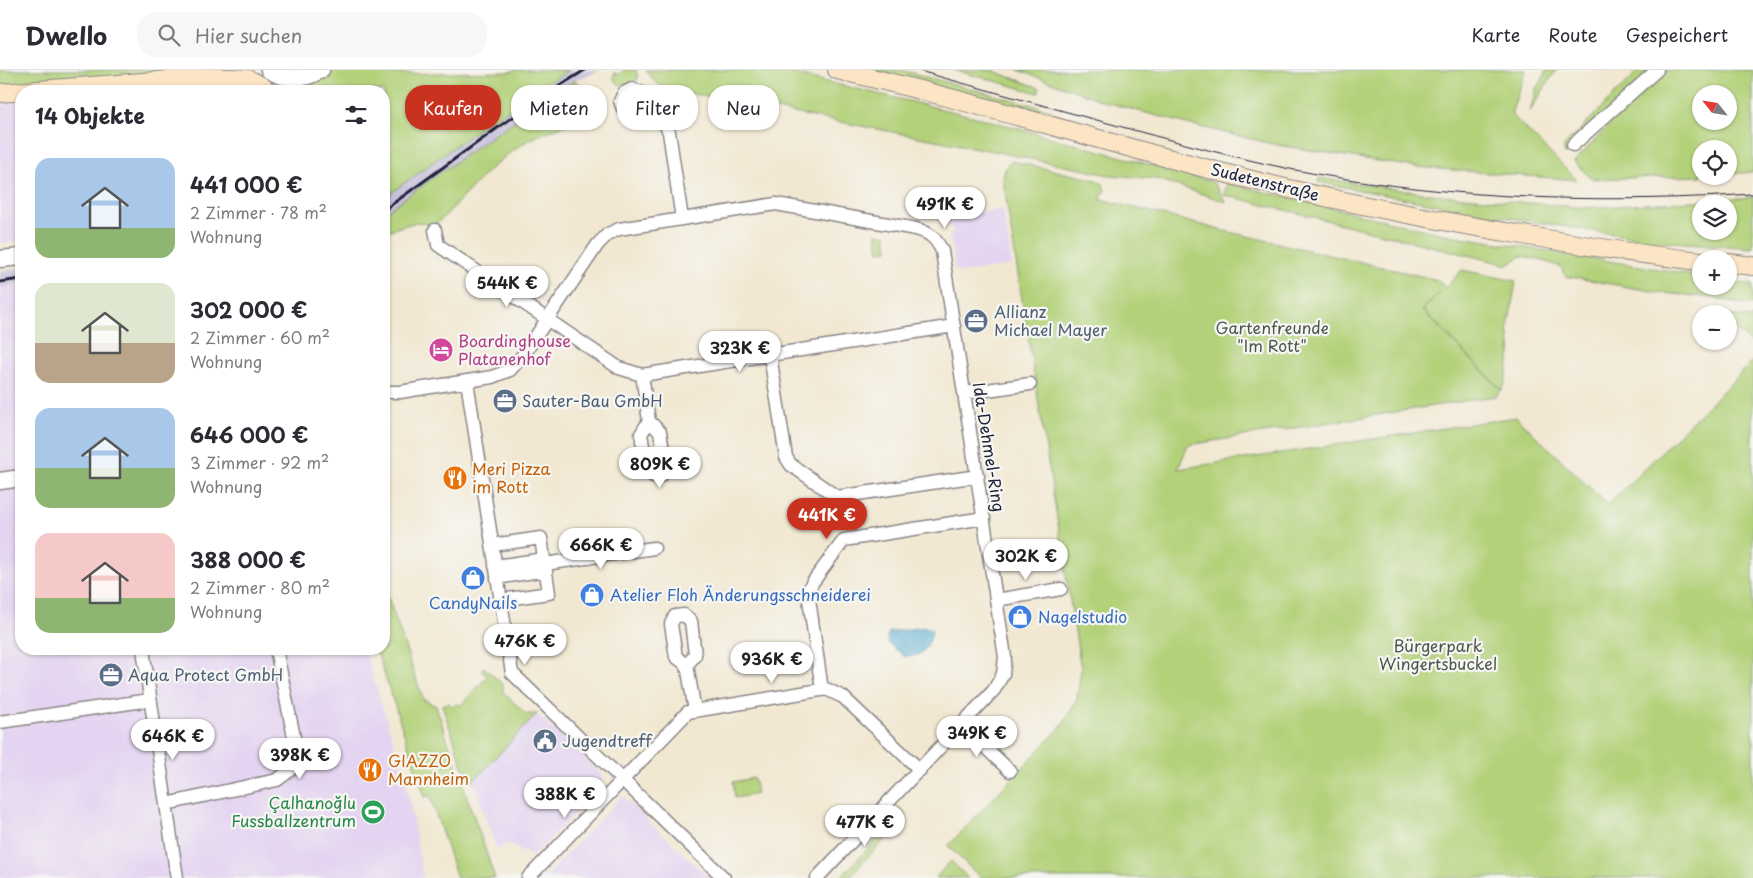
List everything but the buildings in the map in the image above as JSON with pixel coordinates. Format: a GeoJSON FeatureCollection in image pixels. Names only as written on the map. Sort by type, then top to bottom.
{"type":"FeatureCollection","features":[{"type":"Feature","properties":{"kind":"main road"},"geometry":{"type":"LineString","coordinates":[[208,77],[226,70]]}},
{"type":"Feature","properties":{"kind":"main road","name":"Sudetenstraße"},"geometry":{"type":"LineString","coordinates":[[837,70],[934,94],[1224,173],[1371,208],[1443,222],[1602,248],[1692,260]]}},
{"type":"Feature","properties":{"kind":"main road"},"geometry":{"type":"LineString","coordinates":[[104,85],[208,77],[248,79],[259,85]]}},
{"type":"Feature","properties":{"kind":"main road"},"geometry":{"type":"LineString","coordinates":[[0,93],[15,92]]}},
{"type":"Feature","properties":{"kind":"main road"},"geometry":{"type":"LineString","coordinates":[[1737,264],[1753,266]]}},
{"type":"Feature","properties":{"kind":"street"},"geometry":{"type":"LineString","coordinates":[[269,70],[287,84],[304,84],[321,70]]}},
{"type":"Feature","properties":{"kind":"street"},"geometry":{"type":"LineString","coordinates":[[1573,146],[1657,70]]}},
{"type":"Feature","properties":{"kind":"street"},"geometry":{"type":"LineString","coordinates":[[668,130],[682,219]]}},
{"type":"Feature","properties":{"kind":"street","name":"Ida-Dehmel-Ring"},"geometry":{"type":"LineString","coordinates":[[390,392],[492,377],[510,370],[524,354],[598,244],[608,234],[619,229],[776,204],[928,232],[937,240],[942,251],[978,476],[1005,657],[1003,674],[994,690],[962,725],[816,878]]}},
{"type":"Feature","properties":{"kind":"street"},"geometry":{"type":"LineString","coordinates":[[435,230],[438,245],[619,368],[642,375],[954,326]]}},
{"type":"Feature","properties":{"kind":"street"},"geometry":{"type":"LineString","coordinates":[[0,259],[15,258]]}},
{"type":"Feature","properties":{"kind":"street"},"geometry":{"type":"LineString","coordinates":[[770,355],[786,457],[791,465],[837,497],[978,476]]}},
{"type":"Feature","properties":{"kind":"street"},"geometry":{"type":"LineString","coordinates":[[642,375],[649,421]]}},
{"type":"Feature","properties":{"kind":"street"},"geometry":{"type":"LineString","coordinates":[[467,381],[512,673],[724,878]]}},
{"type":"Feature","properties":{"kind":"street"},"geometry":{"type":"LineString","coordinates":[[964,393],[1030,384]]}},
{"type":"Feature","properties":{"kind":"street"},"geometry":{"type":"LineString","coordinates":[[0,481],[15,479]]}},
{"type":"Feature","properties":{"kind":"street"},"geometry":{"type":"LineString","coordinates":[[822,690],[808,592],[812,583],[844,540],[984,518]]}},
{"type":"Feature","properties":{"kind":"street"},"geometry":{"type":"LineString","coordinates":[[492,545],[541,538],[545,564],[549,593],[500,600]]}},
{"type":"Feature","properties":{"kind":"street"},"geometry":{"type":"LineString","coordinates":[[496,572],[654,548]]}},
{"type":"Feature","properties":{"kind":"street"},"geometry":{"type":"LineString","coordinates":[[996,600],[1061,589]]}},
{"type":"Feature","properties":{"kind":"street"},"geometry":{"type":"LineString","coordinates":[[144,655],[177,878]]}},
{"type":"Feature","properties":{"kind":"street"},"geometry":{"type":"LineString","coordinates":[[166,804],[277,780],[289,772],[297,761],[296,747],[277,655]]}},
{"type":"Feature","properties":{"kind":"street"},"geometry":{"type":"LineString","coordinates":[[687,665],[695,711]]}},
{"type":"Feature","properties":{"kind":"street"},"geometry":{"type":"LineString","coordinates":[[528,878],[688,712],[826,690],[843,698],[920,770]]}},
{"type":"Feature","properties":{"kind":"street"},"geometry":{"type":"LineString","coordinates":[[0,722],[150,700]]}},
{"type":"Feature","properties":{"kind":"street"},"geometry":{"type":"LineString","coordinates":[[962,725],[1010,771]]}},
{"type":"Feature","properties":{"kind":"shaded area"},"geometry":{"type":"Polygon","coordinates":[[[569,70],[601,70],[567,85],[546,85],[569,70]]]}},
{"type":"Feature","properties":{"kind":"shaded area"},"geometry":{"type":"Polygon","coordinates":[[[15,101],[15,242],[0,243],[0,102],[15,101]]]}},
{"type":"Feature","properties":{"kind":"shaded area"},"geometry":{"type":"Polygon","coordinates":[[[511,108],[511,123],[390,209],[390,194],[477,130],[501,130],[501,114],[511,108]]]}},
{"type":"Feature","properties":{"kind":"shaded area"},"geometry":{"type":"Polygon","coordinates":[[[1003,209],[1012,265],[961,273],[955,269],[950,235],[954,231],[944,221],[947,218],[1003,209]]]}},
{"type":"Feature","properties":{"kind":"shaded area"},"geometry":{"type":"Polygon","coordinates":[[[15,269],[15,284],[0,288],[0,271],[15,269]]]}},
{"type":"Feature","properties":{"kind":"shaded area"},"geometry":{"type":"Polygon","coordinates":[[[15,284],[15,655],[366,655],[406,781],[423,878],[0,878],[0,288],[15,284]]]}},
{"type":"Feature","properties":{"kind":"shaded area"},"geometry":{"type":"Polygon","coordinates":[[[537,714],[602,775],[602,786],[532,857],[525,850],[522,853],[513,844],[504,845],[498,850],[496,848],[473,781],[537,714]]]}},
{"type":"Feature","properties":{"kind":"shaded area"},"geometry":{"type":"Polygon","coordinates":[[[622,796],[709,878],[544,878],[622,796]]]}},
{"type":"Feature","properties":{"kind":"green space"},"geometry":{"type":"Polygon","coordinates":[[[0,70],[215,70],[45,85],[15,85],[15,88],[0,89],[0,70]]]}},
{"type":"Feature","properties":{"kind":"green space"},"geometry":{"type":"Polygon","coordinates":[[[328,70],[377,70],[392,74],[569,70],[546,85],[511,85],[511,108],[501,114],[501,85],[405,85],[405,130],[477,130],[390,194],[390,85],[309,85],[311,81],[328,70]]]}},
{"type":"Feature","properties":{"kind":"green space"},"geometry":{"type":"Polygon","coordinates":[[[624,70],[636,70],[638,79],[633,83],[620,85],[614,79],[615,72],[617,75],[624,70]]]}},
{"type":"Feature","properties":{"kind":"green space"},"geometry":{"type":"Polygon","coordinates":[[[646,70],[777,70],[980,118],[1213,182],[1226,202],[1157,179],[1109,175],[779,110],[779,85],[708,85],[708,97],[698,95],[698,85],[660,85],[646,70]]]}},
{"type":"Feature","properties":{"kind":"green space"},"geometry":{"type":"Polygon","coordinates":[[[870,70],[901,70],[1051,110],[1051,119],[870,70]]]}},
{"type":"Feature","properties":{"kind":"green space"},"geometry":{"type":"Polygon","coordinates":[[[954,70],[991,70],[1040,88],[1038,93],[954,70]]]}},
{"type":"Feature","properties":{"kind":"green space"},"geometry":{"type":"Polygon","coordinates":[[[1018,70],[1526,70],[1511,114],[1577,180],[1415,167],[1277,145],[1109,103],[1018,70]]]}},
{"type":"Feature","properties":{"kind":"green space"},"geometry":{"type":"Polygon","coordinates":[[[1546,70],[1556,70],[1530,111],[1537,86],[1542,81],[1546,70]]]}},
{"type":"Feature","properties":{"kind":"green space"},"geometry":{"type":"Polygon","coordinates":[[[1639,70],[1656,70],[1614,108],[1574,151],[1564,154],[1564,146],[1639,70]]]}},
{"type":"Feature","properties":{"kind":"green space"},"geometry":{"type":"Polygon","coordinates":[[[1668,70],[1753,70],[1753,172],[1737,173],[1737,140],[1692,140],[1692,176],[1592,179],[1574,162],[1619,115],[1668,70]]]}},
{"type":"Feature","properties":{"kind":"green space"},"geometry":{"type":"Polygon","coordinates":[[[575,80],[579,85],[568,85],[575,80]]]}},
{"type":"Feature","properties":{"kind":"green space"},"geometry":{"type":"Polygon","coordinates":[[[511,123],[511,130],[553,130],[524,143],[500,160],[439,222],[432,225],[416,222],[390,230],[390,209],[511,123]]]}},
{"type":"Feature","properties":{"kind":"green space","name":"Bürgerpark Wingertsbuckel"},"geometry":{"type":"Polygon","coordinates":[[[1012,161],[1096,180],[1103,184],[1105,191],[1100,199],[1221,230],[1438,280],[1445,288],[1462,270],[1516,281],[1508,328],[1511,353],[1502,390],[1423,310],[1440,292],[1422,310],[1501,390],[1496,396],[1188,445],[1178,469],[1516,417],[1608,505],[1753,361],[1753,878],[981,878],[948,846],[1059,729],[1077,699],[1081,669],[1003,180],[1005,169],[1012,161]]]}},
{"type":"Feature","properties":{"kind":"green space"},"geometry":{"type":"Polygon","coordinates":[[[1319,178],[1430,194],[1586,208],[1692,201],[1692,240],[1737,240],[1737,198],[1753,197],[1753,248],[1658,241],[1479,213],[1318,182],[1319,178]]]}},
{"type":"Feature","properties":{"kind":"green space"},"geometry":{"type":"Polygon","coordinates":[[[1227,183],[1443,234],[1692,275],[1692,295],[1737,295],[1737,282],[1753,285],[1753,304],[1734,303],[1716,298],[1662,293],[1565,276],[1561,267],[1521,256],[1508,265],[1224,195],[1227,183]]]}},
{"type":"Feature","properties":{"kind":"green space"},"geometry":{"type":"Polygon","coordinates":[[[876,233],[886,235],[888,250],[879,251],[876,233]]]}},
{"type":"Feature","properties":{"kind":"green space"},"geometry":{"type":"Polygon","coordinates":[[[1737,316],[1753,318],[1753,346],[1737,331],[1737,316]]]}},
{"type":"Feature","properties":{"kind":"green space"},"geometry":{"type":"Polygon","coordinates":[[[390,603],[423,699],[436,706],[495,878],[457,878],[430,796],[425,797],[378,655],[390,655],[390,603]]]}},
{"type":"Feature","properties":{"kind":"green space"},"geometry":{"type":"Polygon","coordinates":[[[484,667],[503,685],[503,692],[526,714],[537,714],[473,781],[468,781],[442,705],[449,703],[453,707],[457,703],[460,706],[487,677],[481,671],[484,667]]]}},
{"type":"Feature","properties":{"kind":"green space"},"geometry":{"type":"Polygon","coordinates":[[[754,778],[757,794],[735,798],[733,782],[754,778]]]}},
{"type":"Feature","properties":{"kind":"green space"},"geometry":{"type":"Polygon","coordinates":[[[899,807],[907,816],[848,878],[840,878],[877,839],[878,829],[899,807]]]}},
{"type":"Feature","properties":{"kind":"green space"},"geometry":{"type":"Polygon","coordinates":[[[951,861],[968,878],[935,878],[951,861]]]}},
{"type":"Feature","properties":{"kind":"water"},"geometry":{"type":"Polygon","coordinates":[[[925,627],[932,629],[931,636],[926,647],[918,655],[905,657],[888,643],[889,632],[925,627]]]}},
{"type":"Feature","properties":{"kind":"tram line"},"geometry":{"type":"LineString","coordinates":[[916,70],[1208,150],[1291,169],[1347,179],[1448,191],[1550,198],[1702,197],[1753,194]]}},
{"type":"Feature","properties":{"kind":"railway"},"geometry":{"type":"LineString","coordinates":[[390,206],[535,101],[585,70]]}},
{"type":"Feature","properties":{"kind":"railway"},"geometry":{"type":"LineString","coordinates":[[0,282],[15,280]]}},
{"type":"Feature","properties":{"kind":"place","name":"Allianz Michael Mayer"},"geometry":{"type":"Point","coordinates":[976,321]}},
{"type":"Feature","properties":{"kind":"place","name":"Boardinghouse Platanenhof"},"geometry":{"type":"Point","coordinates":[441,350]}},
{"type":"Feature","properties":{"kind":"place","name":"Sauter-Bau GmbH"},"geometry":{"type":"Point","coordinates":[505,401]}},
{"type":"Feature","properties":{"kind":"place","name":"Meri Pizza im Rott"},"geometry":{"type":"Point","coordinates":[455,478]}},
{"type":"Feature","properties":{"kind":"place","name":"CandyNails"},"geometry":{"type":"Point","coordinates":[473,578]}},
{"type":"Feature","properties":{"kind":"place","name":"Atelier Floh Änderungsschneiderei"},"geometry":{"type":"Point","coordinates":[592,595]}},
{"type":"Feature","properties":{"kind":"place","name":"Nagelstudio"},"geometry":{"type":"Point","coordinates":[1020,617]}},
{"type":"Feature","properties":{"kind":"place","name":"Aqua Protect GmbH"},"geometry":{"type":"Point","coordinates":[111,675]}},
{"type":"Feature","properties":{"kind":"place","name":"Jugendtreff"},"geometry":{"type":"Point","coordinates":[545,741]}},
{"type":"Feature","properties":{"kind":"place","name":"GIAZZO Mannheim"},"geometry":{"type":"Point","coordinates":[370,770]}},
{"type":"Feature","properties":{"kind":"place","name":"Çalhanoğlu Fussballzentrum"},"geometry":{"type":"Point","coordinates":[373,812]}},
{"type":"Feature","properties":{"kind":"park label","name":"Gartenfreunde \"Im Rott\""},"geometry":{"type":"Point","coordinates":[1272,337]}}]}
